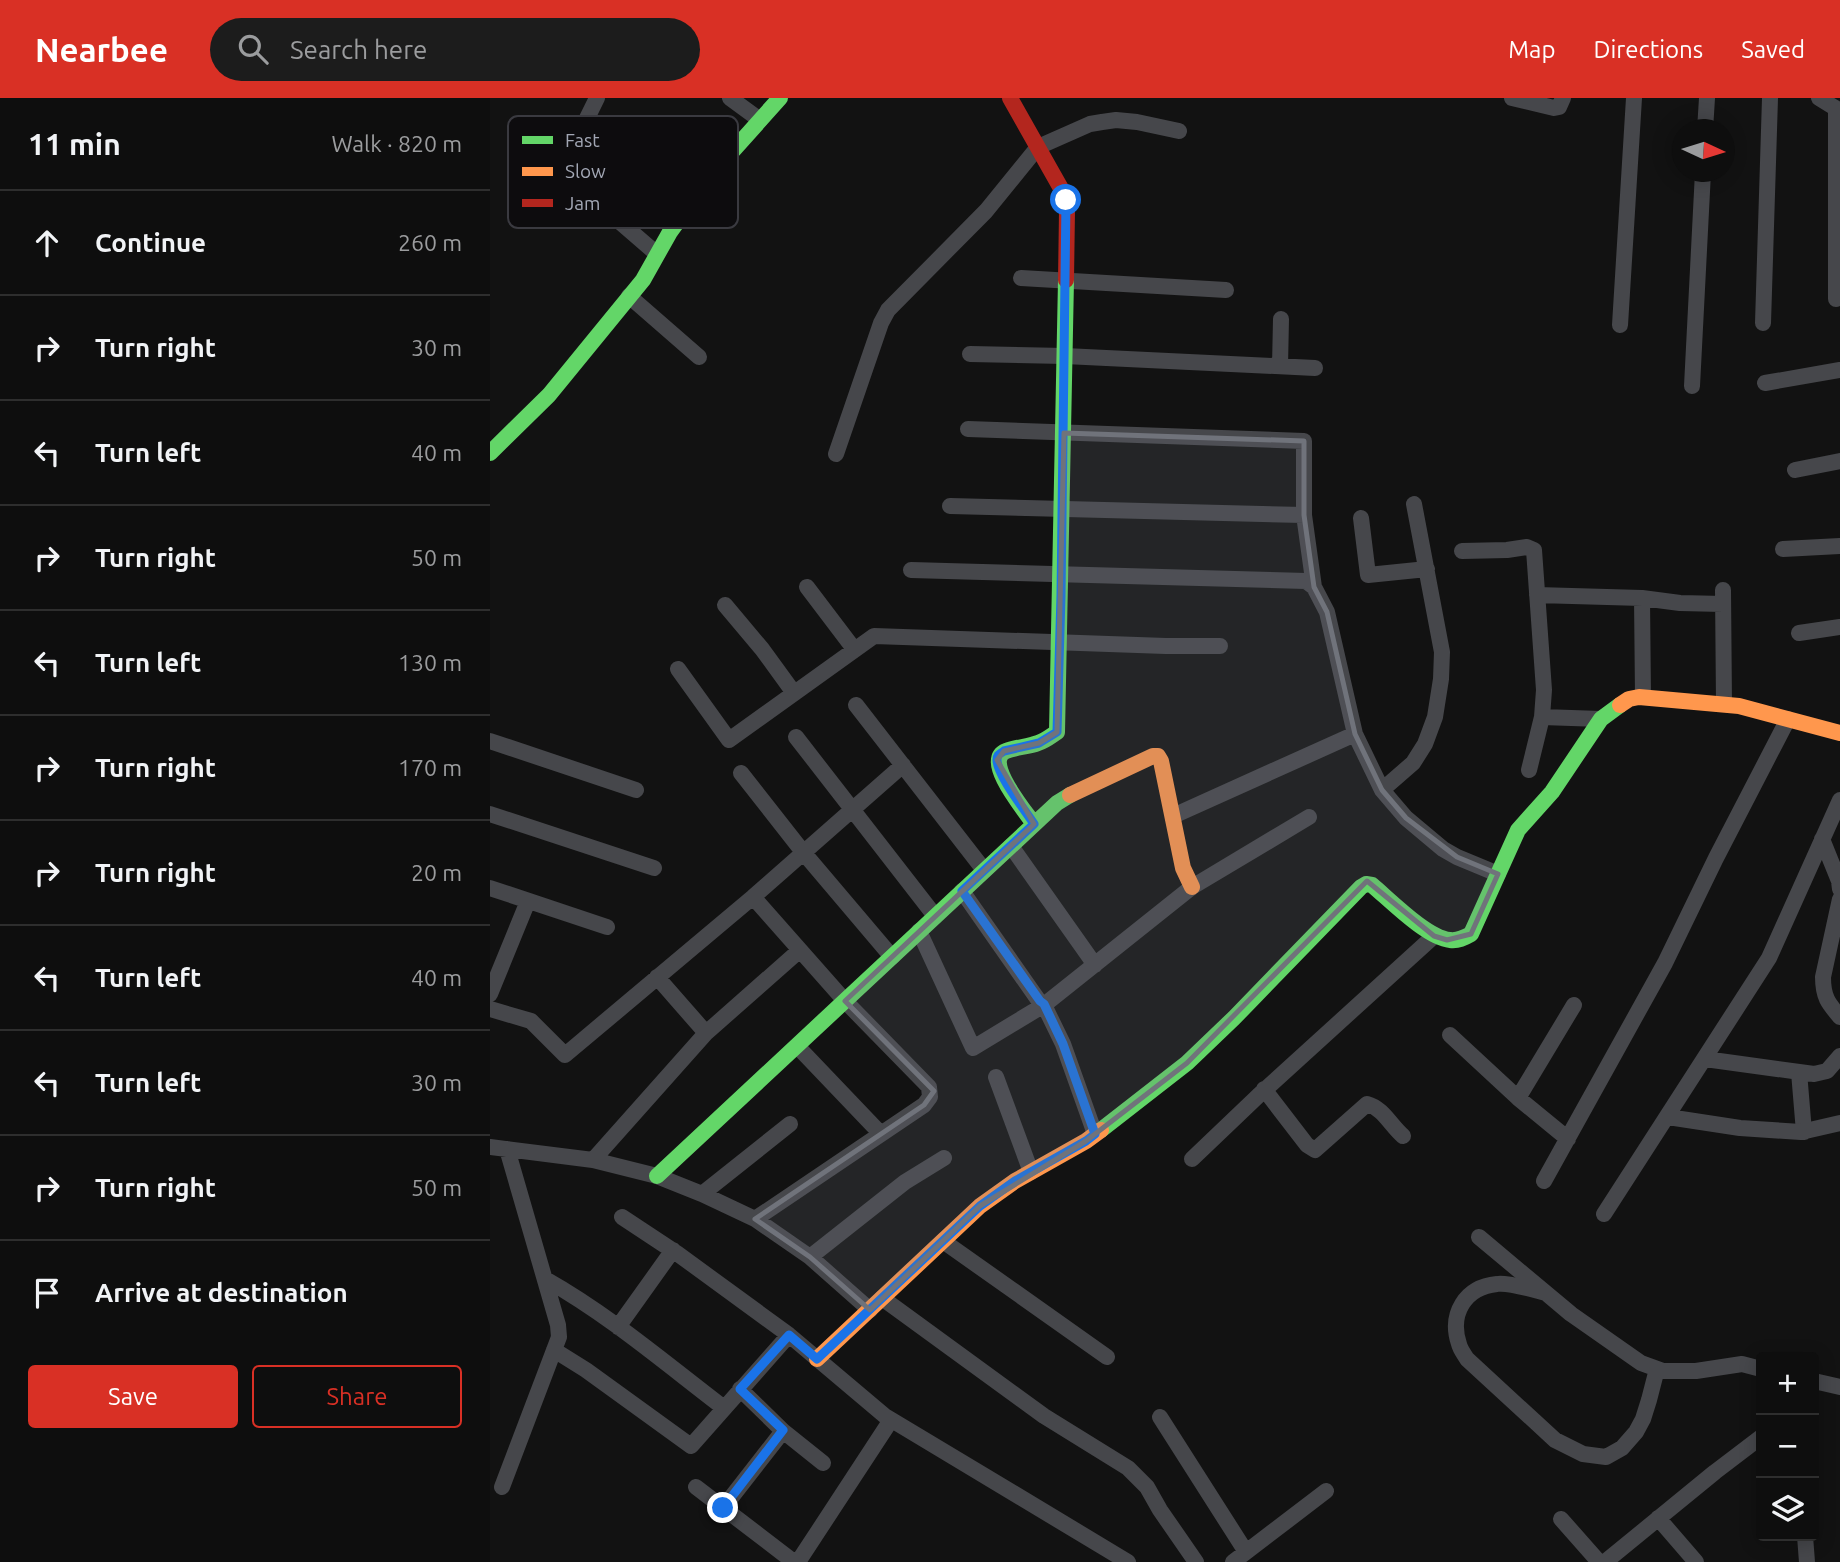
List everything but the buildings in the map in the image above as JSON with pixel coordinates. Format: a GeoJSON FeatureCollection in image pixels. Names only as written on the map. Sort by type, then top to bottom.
{"type":"FeatureCollection","features":[{"type":"Feature","properties":{"kind":"street"},"geometry":{"type":"LineString","coordinates":[[588,116],[597,98]]}},
{"type":"Feature","properties":{"kind":"street"},"geometry":{"type":"LineString","coordinates":[[730,98],[760,120]]}},
{"type":"Feature","properties":{"kind":"street"},"geometry":{"type":"LineString","coordinates":[[738,145],[780,98]]}},
{"type":"Feature","properties":{"kind":"street"},"geometry":{"type":"LineString","coordinates":[[1010,98],[1066,200],[1062,573],[1057,732],[1039,743],[1004,751],[997,760],[1003,779],[1034,824]]}},
{"type":"Feature","properties":{"kind":"street"},"geometry":{"type":"LineString","coordinates":[[1512,98],[1554,108],[1559,107],[1563,98]]}},
{"type":"Feature","properties":{"kind":"street"},"geometry":{"type":"LineString","coordinates":[[1620,325],[1634,98]]}},
{"type":"Feature","properties":{"kind":"street"},"geometry":{"type":"LineString","coordinates":[[1706,119],[1707,98]]}},
{"type":"Feature","properties":{"kind":"street"},"geometry":{"type":"LineString","coordinates":[[1763,323],[1770,98]]}},
{"type":"Feature","properties":{"kind":"street"},"geometry":{"type":"LineString","coordinates":[[1819,98],[1838,110],[1836,299]]}},
{"type":"Feature","properties":{"kind":"street"},"geometry":{"type":"LineString","coordinates":[[836,454],[881,323],[888,310],[986,211],[1038,147],[1090,124],[1102,122],[1127,120],[1179,131]]}},
{"type":"Feature","properties":{"kind":"street"},"geometry":{"type":"LineString","coordinates":[[1692,386],[1702,182]]}},
{"type":"Feature","properties":{"kind":"street"},"geometry":{"type":"LineString","coordinates":[[627,228],[657,254]]}},
{"type":"Feature","properties":{"kind":"street"},"geometry":{"type":"LineString","coordinates":[[490,453],[549,395],[643,280],[673,228]]}},
{"type":"Feature","properties":{"kind":"street"},"geometry":{"type":"LineString","coordinates":[[1021,278],[1226,290]]}},
{"type":"Feature","properties":{"kind":"street"},"geometry":{"type":"LineString","coordinates":[[629,296],[699,357]]}},
{"type":"Feature","properties":{"kind":"street"},"geometry":{"type":"LineString","coordinates":[[1280,366],[1281,319]]}},
{"type":"Feature","properties":{"kind":"street"},"geometry":{"type":"LineString","coordinates":[[970,354],[1315,368]]}},
{"type":"Feature","properties":{"kind":"street"},"geometry":{"type":"LineString","coordinates":[[1765,383],[1840,370]]}},
{"type":"Feature","properties":{"kind":"street"},"geometry":{"type":"LineString","coordinates":[[968,429],[1304,441],[1304,515],[1314,587],[1327,612],[1355,734],[1382,790],[1406,818],[1443,849],[1498,874]]}},
{"type":"Feature","properties":{"kind":"street"},"geometry":{"type":"LineString","coordinates":[[1796,470],[1840,461]]}},
{"type":"Feature","properties":{"kind":"street"},"geometry":{"type":"LineString","coordinates":[[1382,790],[1413,763],[1425,744],[1435,717],[1441,679],[1442,652],[1414,504]]}},
{"type":"Feature","properties":{"kind":"street"},"geometry":{"type":"LineString","coordinates":[[950,506],[1304,515]]}},
{"type":"Feature","properties":{"kind":"street"},"geometry":{"type":"LineString","coordinates":[[1361,518],[1368,575],[1427,569]]}},
{"type":"Feature","properties":{"kind":"street"},"geometry":{"type":"LineString","coordinates":[[1783,549],[1840,546]]}},
{"type":"Feature","properties":{"kind":"street"},"geometry":{"type":"LineString","coordinates":[[1462,551],[1527,547],[1534,550],[1544,690],[1542,717],[1529,770]]}},
{"type":"Feature","properties":{"kind":"street"},"geometry":{"type":"LineString","coordinates":[[911,569],[1306,581],[1314,587]]}},
{"type":"Feature","properties":{"kind":"street"},"geometry":{"type":"LineString","coordinates":[[807,587],[854,649]]}},
{"type":"Feature","properties":{"kind":"street"},"geometry":{"type":"LineString","coordinates":[[1537,595],[1642,598],[1681,603],[1723,597],[1724,704]]}},
{"type":"Feature","properties":{"kind":"street"},"geometry":{"type":"LineString","coordinates":[[1642,598],[1643,697]]}},
{"type":"Feature","properties":{"kind":"street"},"geometry":{"type":"LineString","coordinates":[[725,605],[794,693]]}},
{"type":"Feature","properties":{"kind":"street"},"geometry":{"type":"LineString","coordinates":[[1799,633],[1840,627]]}},
{"type":"Feature","properties":{"kind":"street"},"geometry":{"type":"LineString","coordinates":[[678,669],[729,740],[874,636],[1220,646]]}},
{"type":"Feature","properties":{"kind":"street"},"geometry":{"type":"LineString","coordinates":[[817,1359],[980,1206],[1031,1172],[1086,1141],[1187,1063],[1361,887],[1372,885],[1434,936],[1447,940],[1463,939],[1471,934],[1518,830],[1552,792],[1601,719],[1629,699],[1643,697],[1739,706],[1840,733]]}},
{"type":"Feature","properties":{"kind":"street"},"geometry":{"type":"LineString","coordinates":[[856,705],[984,870]]}},
{"type":"Feature","properties":{"kind":"street"},"geometry":{"type":"LineString","coordinates":[[1542,717],[1601,719]]}},
{"type":"Feature","properties":{"kind":"street"},"geometry":{"type":"LineString","coordinates":[[1544,1181],[1665,963],[1788,719]]}},
{"type":"Feature","properties":{"kind":"street"},"geometry":{"type":"LineString","coordinates":[[1173,817],[1355,734]]}},
{"type":"Feature","properties":{"kind":"street"},"geometry":{"type":"LineString","coordinates":[[796,737],[935,916]]}},
{"type":"Feature","properties":{"kind":"street"},"geometry":{"type":"LineString","coordinates":[[490,741],[636,790]]}},
{"type":"Feature","properties":{"kind":"street"},"geometry":{"type":"LineString","coordinates":[[657,1176],[1056,803],[1153,755],[1158,756],[1183,868],[1192,887]]}},
{"type":"Feature","properties":{"kind":"street"},"geometry":{"type":"LineString","coordinates":[[490,1009],[531,1021],[565,1055],[753,897],[903,765]]}},
{"type":"Feature","properties":{"kind":"street"},"geometry":{"type":"LineString","coordinates":[[741,774],[892,957]]}},
{"type":"Feature","properties":{"kind":"street"},"geometry":{"type":"LineString","coordinates":[[1604,1214],[1769,958],[1840,800]]}},
{"type":"Feature","properties":{"kind":"street"},"geometry":{"type":"LineString","coordinates":[[490,814],[654,868]]}},
{"type":"Feature","properties":{"kind":"street"},"geometry":{"type":"LineString","coordinates":[[919,931],[973,1048],[1044,1004],[1192,887],[1309,817]]}},
{"type":"Feature","properties":{"kind":"street"},"geometry":{"type":"LineString","coordinates":[[1822,839],[1840,890]]}},
{"type":"Feature","properties":{"kind":"street"},"geometry":{"type":"LineString","coordinates":[[1011,846],[1095,965]]}},
{"type":"Feature","properties":{"kind":"street"},"geometry":{"type":"LineString","coordinates":[[490,888],[607,926]]}},
{"type":"Feature","properties":{"kind":"street"},"geometry":{"type":"LineString","coordinates":[[962,891],[1044,1004],[1063,1044],[1095,1134]]}},
{"type":"Feature","properties":{"kind":"street"},"geometry":{"type":"LineString","coordinates":[[753,897],[845,1001],[929,1087],[930,1097],[925,1105],[755,1219]]}},
{"type":"Feature","properties":{"kind":"street"},"geometry":{"type":"LineString","coordinates":[[1840,899],[1823,990],[1828,1002],[1840,1017]]}},
{"type":"Feature","properties":{"kind":"street"},"geometry":{"type":"LineString","coordinates":[[490,994],[528,901]]}},
{"type":"Feature","properties":{"kind":"street"},"geometry":{"type":"LineString","coordinates":[[1192,1159],[1264,1089],[1434,936]]}},
{"type":"Feature","properties":{"kind":"street"},"geometry":{"type":"LineString","coordinates":[[593,1160],[706,1033],[800,950]]}},
{"type":"Feature","properties":{"kind":"street"},"geometry":{"type":"LineString","coordinates":[[657,977],[706,1033]]}},
{"type":"Feature","properties":{"kind":"street"},"geometry":{"type":"LineString","coordinates":[[1518,1098],[1574,1005]]}},
{"type":"Feature","properties":{"kind":"street"},"geometry":{"type":"LineString","coordinates":[[1450,1035],[1518,1098],[1568,1139]]}},
{"type":"Feature","properties":{"kind":"street"},"geometry":{"type":"LineString","coordinates":[[797,1046],[881,1134]]}},
{"type":"Feature","properties":{"kind":"street"},"geometry":{"type":"LineString","coordinates":[[1705,1059],[1814,1074],[1827,1071],[1840,1056]]}},
{"type":"Feature","properties":{"kind":"street"},"geometry":{"type":"LineString","coordinates":[[1799,1072],[1804,1132]]}},
{"type":"Feature","properties":{"kind":"street"},"geometry":{"type":"LineString","coordinates":[[996,1077],[1031,1172]]}},
{"type":"Feature","properties":{"kind":"street"},"geometry":{"type":"LineString","coordinates":[[1264,1089],[1307,1145],[1315,1150],[1367,1104],[1375,1106],[1403,1136]]}},
{"type":"Feature","properties":{"kind":"street"},"geometry":{"type":"LineString","coordinates":[[1668,1117],[1740,1128],[1804,1132],[1840,1123]]}},
{"type":"Feature","properties":{"kind":"street"},"geometry":{"type":"LineString","coordinates":[[702,1194],[790,1124]]}},
{"type":"Feature","properties":{"kind":"street"},"geometry":{"type":"LineString","coordinates":[[490,1147],[593,1160],[657,1176],[755,1219],[876,1304],[1044,1416],[1128,1468],[1147,1487],[1196,1562]]}},
{"type":"Feature","properties":{"kind":"street"},"geometry":{"type":"LineString","coordinates":[[502,1488],[559,1337],[558,1325],[508,1149]]}},
{"type":"Feature","properties":{"kind":"street"},"geometry":{"type":"LineString","coordinates":[[810,1257],[905,1182],[944,1158]]}},
{"type":"Feature","properties":{"kind":"street"},"geometry":{"type":"LineString","coordinates":[[622,1217],[673,1250],[789,1335],[885,1416],[1128,1562]]}},
{"type":"Feature","properties":{"kind":"street"},"geometry":{"type":"LineString","coordinates":[[1479,1237],[1571,1314],[1641,1363],[1663,1371],[1696,1371],[1742,1364],[1756,1368]]}},
{"type":"Feature","properties":{"kind":"street"},"geometry":{"type":"LineString","coordinates":[[943,1241],[1107,1357]]}},
{"type":"Feature","properties":{"kind":"street"},"geometry":{"type":"LineString","coordinates":[[618,1327],[673,1250]]}},
{"type":"Feature","properties":{"kind":"street"},"geometry":{"type":"LineString","coordinates":[[545,1279],[569,1292],[618,1327],[724,1409]]}},
{"type":"Feature","properties":{"kind":"street"},"geometry":{"type":"LineString","coordinates":[[1546,1293],[1498,1283],[1472,1291],[1460,1307],[1455,1323],[1459,1345],[1467,1359],[1555,1440],[1583,1454],[1606,1457],[1622,1448],[1643,1419],[1657,1369]]}},
{"type":"Feature","properties":{"kind":"street"},"geometry":{"type":"LineString","coordinates":[[554,1350],[691,1446],[789,1335]]}},
{"type":"Feature","properties":{"kind":"street"},"geometry":{"type":"LineString","coordinates":[[1819,1382],[1840,1387]]}},
{"type":"Feature","properties":{"kind":"street"},"geometry":{"type":"LineString","coordinates":[[740,1389],[823,1463]]}},
{"type":"Feature","properties":{"kind":"street"},"geometry":{"type":"LineString","coordinates":[[1160,1417],[1246,1552]]}},
{"type":"Feature","properties":{"kind":"street"},"geometry":{"type":"LineString","coordinates":[[696,1488],[796,1562],[891,1420]]}},
{"type":"Feature","properties":{"kind":"street"},"geometry":{"type":"LineString","coordinates":[[723,1508],[783,1430]]}},
{"type":"Feature","properties":{"kind":"street"},"geometry":{"type":"LineString","coordinates":[[1605,1562],[1658,1518],[1756,1445]]}},
{"type":"Feature","properties":{"kind":"street"},"geometry":{"type":"LineString","coordinates":[[1233,1562],[1326,1491]]}},
{"type":"Feature","properties":{"kind":"street"},"geometry":{"type":"LineString","coordinates":[[1658,1518],[1696,1562]]}},
{"type":"Feature","properties":{"kind":"street"},"geometry":{"type":"LineString","coordinates":[[1561,1519],[1599,1562]]}},
{"type":"Feature","properties":{"kind":"street"},"geometry":{"type":"LineString","coordinates":[[1805,1541],[1807,1562]]}},
{"type":"Feature","properties":{"kind":"highlighted area"},"geometry":{"type":"Polygon","coordinates":[[[1064,433],[1304,441],[1304,515],[1314,587],[1327,612],[1355,734],[1382,790],[1406,818],[1457,857],[1498,874],[1471,934],[1447,940],[1434,936],[1367,881],[1187,1063],[1086,1141],[980,1206],[870,1310],[810,1257],[755,1219],[924,1105],[934,1091],[845,1001],[1034,824],[997,760],[1004,751],[1039,743],[1057,732],[1064,433]]]}},
{"type":"Feature","properties":{"kind":"traffic: fast"},"geometry":{"type":"LineString","coordinates":[[738,145],[780,98]]}},
{"type":"Feature","properties":{"kind":"traffic: fast"},"geometry":{"type":"LineString","coordinates":[[490,453],[549,395],[643,280],[673,228]]}},
{"type":"Feature","properties":{"kind":"traffic: fast"},"geometry":{"type":"LineString","coordinates":[[1034,824],[1015,798],[999,764],[1000,756],[1006,751],[1041,742],[1057,732],[1066,280]]}},
{"type":"Feature","properties":{"kind":"traffic: fast"},"geometry":{"type":"LineString","coordinates":[[1101,1130],[1187,1063],[1366,884],[1372,885],[1420,926],[1441,938],[1456,940],[1471,934],[1518,830],[1552,792],[1601,719],[1620,705]]}},
{"type":"Feature","properties":{"kind":"traffic: fast"},"geometry":{"type":"LineString","coordinates":[[657,1176],[1057,803],[1070,795]]}},
{"type":"Feature","properties":{"kind":"traffic: slow"},"geometry":{"type":"LineString","coordinates":[[1620,705],[1639,697],[1739,706],[1840,733]]}},
{"type":"Feature","properties":{"kind":"traffic: slow"},"geometry":{"type":"LineString","coordinates":[[1070,795],[1158,756],[1183,868],[1192,887]]}},
{"type":"Feature","properties":{"kind":"traffic: slow"},"geometry":{"type":"LineString","coordinates":[[817,1359],[980,1206],[1015,1181],[1101,1130]]}},
{"type":"Feature","properties":{"kind":"traffic: jam"},"geometry":{"type":"LineString","coordinates":[[1010,98],[1063,192],[1067,211],[1066,280]]}},
{"type":"Feature","properties":{"kind":"route"},"geometry":{"type":"LineString","coordinates":[[723,1508],[783,1430],[740,1389],[789,1335],[817,1359],[980,1206],[1015,1181],[1095,1134],[1063,1044],[1044,1004],[962,891],[1034,824],[1003,779],[997,760],[999,755],[1004,751],[1039,743],[1057,732],[1066,200]]}}]}
